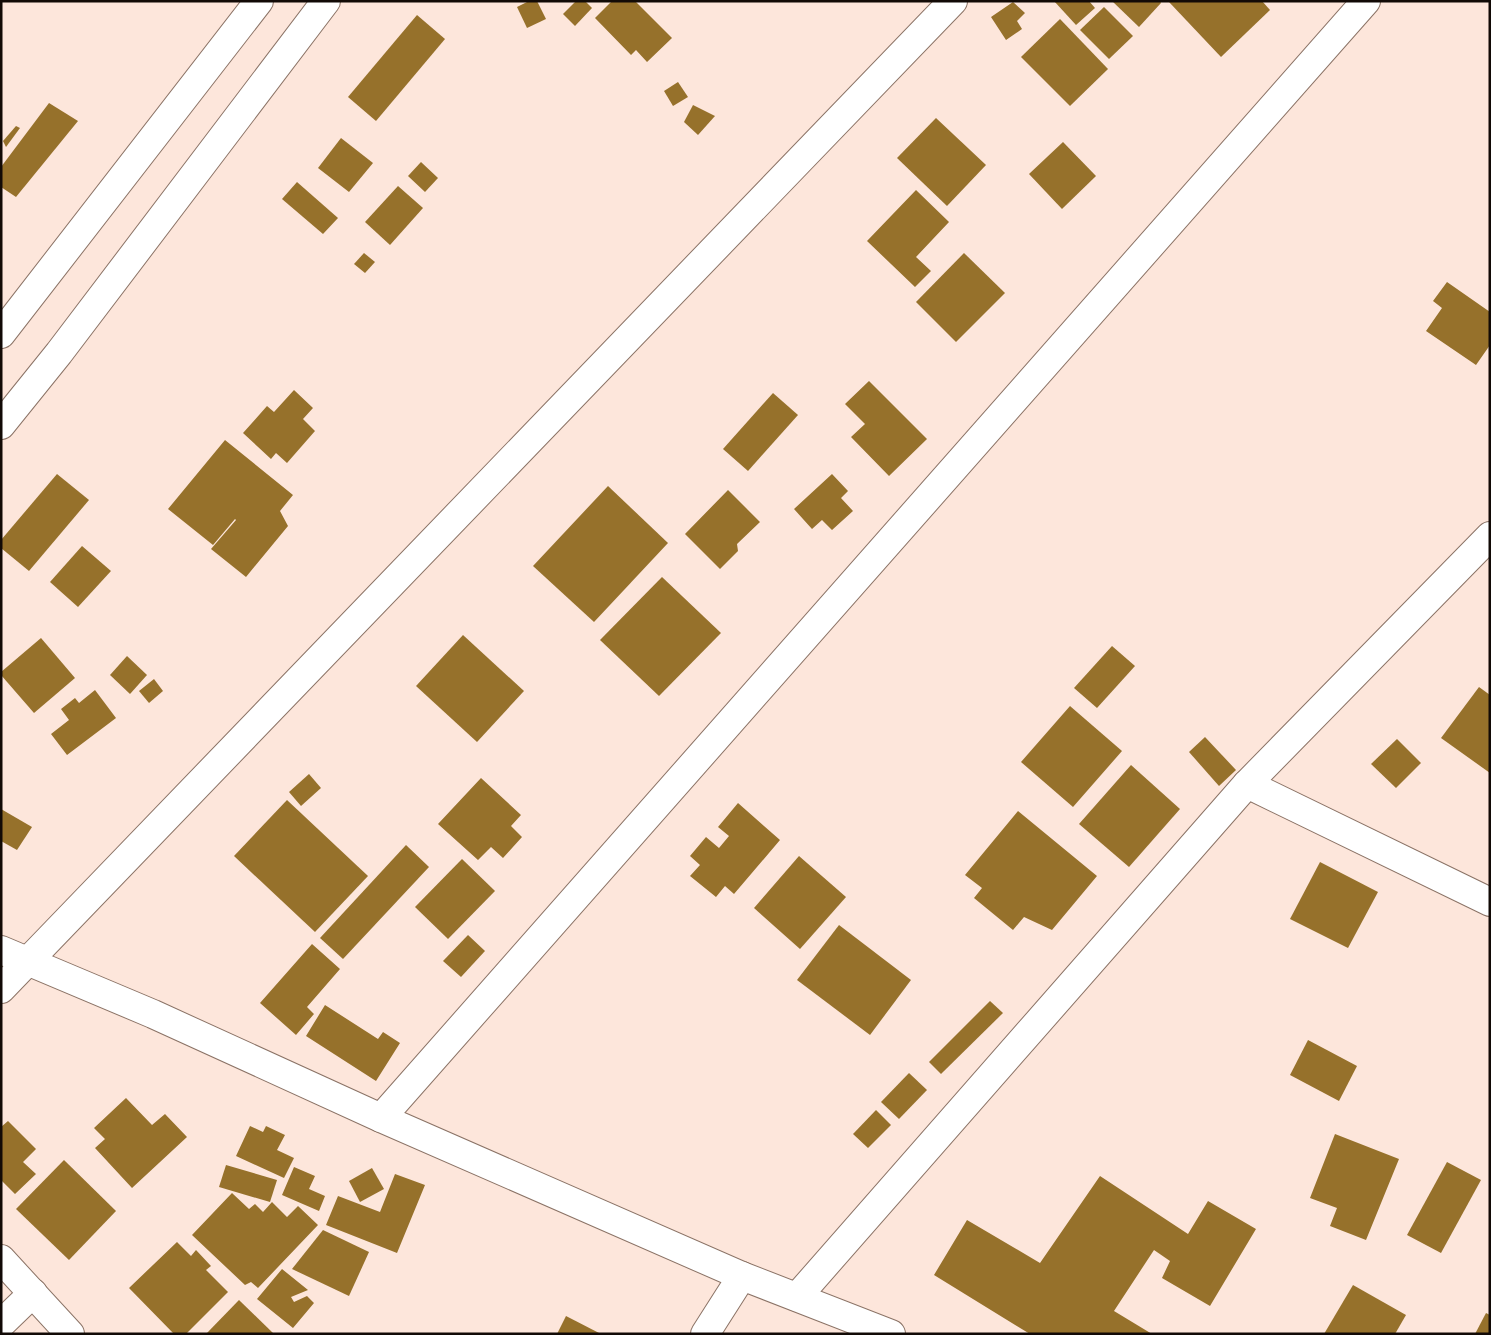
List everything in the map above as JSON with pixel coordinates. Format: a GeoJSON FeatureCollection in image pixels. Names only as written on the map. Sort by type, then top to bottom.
{"type":"FeatureCollection","features":[{"type":"Feature","properties":{"kind":"street"},"geometry":{"type":"LineString","coordinates":[[1,334],[259,1]]}},
{"type":"Feature","properties":{"kind":"street"},"geometry":{"type":"LineString","coordinates":[[1,425],[59,353],[326,1]]}},
{"type":"Feature","properties":{"kind":"street"},"geometry":{"type":"LineString","coordinates":[[1,988],[953,1]]}},
{"type":"Feature","properties":{"kind":"street"},"geometry":{"type":"LineString","coordinates":[[381,1118],[1366,1]]}},
{"type":"Feature","properties":{"kind":"street"},"geometry":{"type":"LineString","coordinates":[[797,1297],[1247,784],[1490,536]]}},
{"type":"Feature","properties":{"kind":"street"},"geometry":{"type":"LineString","coordinates":[[1247,784],[1490,902]]}},
{"type":"Feature","properties":{"kind":"street"},"geometry":{"type":"LineString","coordinates":[[1,950],[154,1014],[381,1118],[742,1276],[891,1334]]}},
{"type":"Feature","properties":{"kind":"street"},"geometry":{"type":"LineString","coordinates":[[1,1259],[70,1334]]}},
{"type":"Feature","properties":{"kind":"street"},"geometry":{"type":"LineString","coordinates":[[705,1334],[742,1276]]}},
{"type":"Feature","properties":{"kind":"street"},"geometry":{"type":"LineString","coordinates":[[1,1324],[33,1293]]}},
{"type":"Feature","properties":{"kind":"building"},"geometry":{"type":"Polygon","coordinates":[[[529,1],[537,1],[546,19],[527,28],[517,7],[529,1]]]}},
{"type":"Feature","properties":{"kind":"building"},"geometry":{"type":"Polygon","coordinates":[[[576,1],[585,1],[592,8],[575,26],[563,14],[576,1]]]}},
{"type":"Feature","properties":{"kind":"building"},"geometry":{"type":"Polygon","coordinates":[[[612,1],[635,1],[672,38],[647,62],[636,50],[631,55],[595,18],[612,1]]]}},
{"type":"Feature","properties":{"kind":"building"},"geometry":{"type":"Polygon","coordinates":[[[1054,1],[1089,1],[1095,8],[1076,25],[1054,1]]]}},
{"type":"Feature","properties":{"kind":"building"},"geometry":{"type":"Polygon","coordinates":[[[1112,1],[1160,1],[1161,3],[1139,27],[1112,1]]]}},
{"type":"Feature","properties":{"kind":"building"},"geometry":{"type":"Polygon","coordinates":[[[1170,1],[1262,1],[1270,10],[1221,57],[1170,1]]]}},
{"type":"Feature","properties":{"kind":"building"},"geometry":{"type":"Polygon","coordinates":[[[1013,2],[1025,13],[1017,21],[1022,29],[1006,40],[991,17],[1013,2]]]}},
{"type":"Feature","properties":{"kind":"building"},"geometry":{"type":"Polygon","coordinates":[[[1104,7],[1133,36],[1109,59],[1080,30],[1104,7]]]}},
{"type":"Feature","properties":{"kind":"building"},"geometry":{"type":"Polygon","coordinates":[[[417,15],[445,39],[376,121],[348,97],[417,15]]]}},
{"type":"Feature","properties":{"kind":"building"},"geometry":{"type":"Polygon","coordinates":[[[1060,19],[1108,69],[1070,106],[1021,57],[1060,19]]]}},
{"type":"Feature","properties":{"kind":"building"},"geometry":{"type":"Polygon","coordinates":[[[678,82],[688,97],[673,106],[664,91],[678,82]]]}},
{"type":"Feature","properties":{"kind":"building"},"geometry":{"type":"Polygon","coordinates":[[[49,103],[78,121],[16,197],[1,187],[1,167],[49,103]]]}},
{"type":"Feature","properties":{"kind":"building"},"geometry":{"type":"Polygon","coordinates":[[[693,105],[715,116],[698,135],[684,122],[693,105]]]}},
{"type":"Feature","properties":{"kind":"building"},"geometry":{"type":"Polygon","coordinates":[[[936,118],[986,165],[947,206],[897,158],[936,118]]]}},
{"type":"Feature","properties":{"kind":"building"},"geometry":{"type":"Polygon","coordinates":[[[16,126],[20,128],[6,147],[3,141],[16,126]]]}},
{"type":"Feature","properties":{"kind":"building"},"geometry":{"type":"Polygon","coordinates":[[[341,138],[373,163],[349,192],[318,168],[341,138]]]}},
{"type":"Feature","properties":{"kind":"building"},"geometry":{"type":"Polygon","coordinates":[[[1063,142],[1096,176],[1062,209],[1029,174],[1063,142]]]}},
{"type":"Feature","properties":{"kind":"building"},"geometry":{"type":"Polygon","coordinates":[[[421,162],[438,178],[425,192],[408,176],[421,162]]]}},
{"type":"Feature","properties":{"kind":"building"},"geometry":{"type":"Polygon","coordinates":[[[297,182],[338,218],[323,234],[282,199],[297,182]]]}},
{"type":"Feature","properties":{"kind":"building"},"geometry":{"type":"Polygon","coordinates":[[[398,186],[423,208],[390,245],[365,222],[398,186]]]}},
{"type":"Feature","properties":{"kind":"building"},"geometry":{"type":"Polygon","coordinates":[[[916,190],[949,222],[916,257],[931,271],[915,287],[867,241],[916,190]]]}},
{"type":"Feature","properties":{"kind":"building"},"geometry":{"type":"Polygon","coordinates":[[[364,253],[375,262],[365,273],[354,264],[364,253]]]}},
{"type":"Feature","properties":{"kind":"building"},"geometry":{"type":"Polygon","coordinates":[[[964,253],[1005,293],[956,342],[916,302],[964,253]]]}},
{"type":"Feature","properties":{"kind":"building"},"geometry":{"type":"Polygon","coordinates":[[[1447,282],[1490,312],[1490,345],[1476,365],[1426,331],[1442,308],[1433,301],[1447,282]]]}},
{"type":"Feature","properties":{"kind":"building"},"geometry":{"type":"Polygon","coordinates":[[[869,381],[927,439],[889,476],[851,437],[865,424],[845,404],[869,381]]]}},
{"type":"Feature","properties":{"kind":"building"},"geometry":{"type":"Polygon","coordinates":[[[294,390],[313,408],[303,419],[315,431],[287,463],[276,453],[271,459],[243,433],[267,406],[274,412],[294,390]]]}},
{"type":"Feature","properties":{"kind":"building"},"geometry":{"type":"Polygon","coordinates":[[[773,393],[798,415],[748,471],[723,449],[773,393]]]}},
{"type":"Feature","properties":{"kind":"building"},"geometry":{"type":"Polygon","coordinates":[[[225,440],[293,495],[280,511],[288,526],[246,577],[211,549],[235,519],[213,545],[168,509],[225,440]]]}},
{"type":"Feature","properties":{"kind":"building"},"geometry":{"type":"Polygon","coordinates":[[[57,474],[89,500],[29,571],[1,548],[1,540],[57,474]]]}},
{"type":"Feature","properties":{"kind":"building"},"geometry":{"type":"Polygon","coordinates":[[[832,474],[848,491],[841,498],[853,511],[832,530],[822,520],[812,529],[794,509],[832,474]]]}},
{"type":"Feature","properties":{"kind":"building"},"geometry":{"type":"Polygon","coordinates":[[[608,486],[668,543],[594,622],[533,566],[608,486]]]}},
{"type":"Feature","properties":{"kind":"building"},"geometry":{"type":"Polygon","coordinates":[[[728,490],[760,522],[737,544],[738,551],[720,569],[685,534],[728,490]]]}},
{"type":"Feature","properties":{"kind":"building"},"geometry":{"type":"Polygon","coordinates":[[[82,546],[111,571],[78,607],[50,582],[82,546]]]}},
{"type":"Feature","properties":{"kind":"building"},"geometry":{"type":"Polygon","coordinates":[[[662,577],[721,633],[659,696],[600,640],[662,577]]]}},
{"type":"Feature","properties":{"kind":"building"},"geometry":{"type":"Polygon","coordinates":[[[463,635],[524,691],[477,742],[416,686],[463,635]]]}},
{"type":"Feature","properties":{"kind":"building"},"geometry":{"type":"Polygon","coordinates":[[[41,638],[75,678],[34,713],[1,675],[1,672],[41,638]]]}},
{"type":"Feature","properties":{"kind":"building"},"geometry":{"type":"Polygon","coordinates":[[[1112,646],[1135,666],[1097,708],[1074,688],[1112,646]]]}},
{"type":"Feature","properties":{"kind":"building"},"geometry":{"type":"Polygon","coordinates":[[[127,656],[147,675],[130,694],[110,675],[127,656]]]}},
{"type":"Feature","properties":{"kind":"building"},"geometry":{"type":"Polygon","coordinates":[[[154,679],[163,691],[149,703],[139,691],[154,679]]]}},
{"type":"Feature","properties":{"kind":"building"},"geometry":{"type":"Polygon","coordinates":[[[1479,687],[1490,695],[1490,773],[1441,738],[1479,687]]]}},
{"type":"Feature","properties":{"kind":"building"},"geometry":{"type":"Polygon","coordinates":[[[95,690],[116,718],[67,755],[51,734],[69,720],[61,709],[75,698],[79,703],[95,690]]]}},
{"type":"Feature","properties":{"kind":"building"},"geometry":{"type":"Polygon","coordinates":[[[1070,706],[1122,751],[1073,807],[1021,762],[1070,706]]]}},
{"type":"Feature","properties":{"kind":"building"},"geometry":{"type":"Polygon","coordinates":[[[1205,737],[1236,770],[1219,786],[1189,752],[1205,737]]]}},
{"type":"Feature","properties":{"kind":"building"},"geometry":{"type":"Polygon","coordinates":[[[1397,739],[1421,763],[1396,788],[1371,764],[1397,739]]]}},
{"type":"Feature","properties":{"kind":"building"},"geometry":{"type":"Polygon","coordinates":[[[1131,765],[1180,809],[1129,867],[1079,824],[1131,765]]]}},
{"type":"Feature","properties":{"kind":"building"},"geometry":{"type":"Polygon","coordinates":[[[309,774],[321,788],[301,806],[289,792],[309,774]]]}},
{"type":"Feature","properties":{"kind":"building"},"geometry":{"type":"Polygon","coordinates":[[[481,778],[521,815],[511,826],[522,837],[503,858],[491,847],[478,860],[438,824],[481,778]]]}},
{"type":"Feature","properties":{"kind":"building"},"geometry":{"type":"Polygon","coordinates":[[[287,800],[368,876],[315,932],[234,856],[287,800]]]}},
{"type":"Feature","properties":{"kind":"building"},"geometry":{"type":"Polygon","coordinates":[[[738,803],[780,840],[734,894],[725,886],[716,897],[690,876],[700,865],[690,856],[706,837],[719,848],[729,836],[718,827],[738,803]]]}},
{"type":"Feature","properties":{"kind":"building"},"geometry":{"type":"Polygon","coordinates":[[[1,809],[32,827],[17,850],[1,841],[1,809]]]}},
{"type":"Feature","properties":{"kind":"building"},"geometry":{"type":"Polygon","coordinates":[[[1018,811],[1097,876],[1052,930],[1024,917],[1013,930],[974,898],[982,888],[965,875],[1018,811]]]}},
{"type":"Feature","properties":{"kind":"building"},"geometry":{"type":"Polygon","coordinates":[[[406,845],[429,867],[343,959],[320,938],[406,845]]]}},
{"type":"Feature","properties":{"kind":"building"},"geometry":{"type":"Polygon","coordinates":[[[799,856],[846,897],[800,949],[754,908],[799,856]]]}},
{"type":"Feature","properties":{"kind":"building"},"geometry":{"type":"Polygon","coordinates":[[[462,859],[495,891],[448,939],[415,907],[462,859]]]}},
{"type":"Feature","properties":{"kind":"building"},"geometry":{"type":"Polygon","coordinates":[[[1320,862],[1378,892],[1348,948],[1290,919],[1320,862]]]}},
{"type":"Feature","properties":{"kind":"building"},"geometry":{"type":"Polygon","coordinates":[[[839,925],[911,980],[870,1035],[797,980],[839,925]]]}},
{"type":"Feature","properties":{"kind":"building"},"geometry":{"type":"Polygon","coordinates":[[[468,935],[485,951],[461,977],[443,961],[468,935]]]}},
{"type":"Feature","properties":{"kind":"building"},"geometry":{"type":"Polygon","coordinates":[[[312,944],[340,969],[307,1007],[314,1014],[296,1035],[260,1003],[312,944]]]}},
{"type":"Feature","properties":{"kind":"building"},"geometry":{"type":"Polygon","coordinates":[[[990,1001],[1003,1013],[941,1074],[929,1062],[990,1001]]]}},
{"type":"Feature","properties":{"kind":"building"},"geometry":{"type":"Polygon","coordinates":[[[325,1005],[378,1039],[383,1032],[400,1043],[376,1081],[306,1036],[325,1005]]]}},
{"type":"Feature","properties":{"kind":"building"},"geometry":{"type":"Polygon","coordinates":[[[1308,1040],[1357,1066],[1339,1101],[1290,1075],[1308,1040]]]}},
{"type":"Feature","properties":{"kind":"building"},"geometry":{"type":"Polygon","coordinates":[[[909,1073],[927,1090],[899,1119],[881,1102],[909,1073]]]}},
{"type":"Feature","properties":{"kind":"building"},"geometry":{"type":"Polygon","coordinates":[[[126,1098],[152,1125],[165,1114],[187,1137],[132,1188],[95,1148],[105,1139],[94,1128],[126,1098]]]}},
{"type":"Feature","properties":{"kind":"building"},"geometry":{"type":"Polygon","coordinates":[[[876,1110],[891,1125],[868,1148],[853,1134],[876,1110]]]}},
{"type":"Feature","properties":{"kind":"building"},"geometry":{"type":"Polygon","coordinates":[[[8,1121],[36,1149],[23,1162],[36,1174],[15,1194],[1,1180],[1,1127],[8,1121]]]}},
{"type":"Feature","properties":{"kind":"building"},"geometry":{"type":"Polygon","coordinates":[[[250,1126],[263,1132],[266,1126],[285,1135],[277,1150],[294,1158],[284,1178],[236,1156],[250,1126]]]}},
{"type":"Feature","properties":{"kind":"building"},"geometry":{"type":"Polygon","coordinates":[[[1335,1134],[1399,1159],[1366,1240],[1330,1226],[1337,1208],[1310,1198],[1335,1134]]]}},
{"type":"Feature","properties":{"kind":"building"},"geometry":{"type":"Polygon","coordinates":[[[64,1160],[116,1211],[69,1260],[16,1209],[64,1160]]]}},
{"type":"Feature","properties":{"kind":"building"},"geometry":{"type":"Polygon","coordinates":[[[1447,1162],[1481,1180],[1441,1253],[1407,1235],[1447,1162]]]}},
{"type":"Feature","properties":{"kind":"building"},"geometry":{"type":"Polygon","coordinates":[[[226,1165],[277,1180],[270,1202],[219,1187],[226,1165]]]}},
{"type":"Feature","properties":{"kind":"building"},"geometry":{"type":"Polygon","coordinates":[[[294,1167],[315,1176],[309,1189],[325,1196],[319,1211],[282,1195],[294,1167]]]}},
{"type":"Feature","properties":{"kind":"building"},"geometry":{"type":"Polygon","coordinates":[[[372,1168],[384,1189],[360,1202],[349,1181],[372,1168]]]}},
{"type":"Feature","properties":{"kind":"building"},"geometry":{"type":"Polygon","coordinates":[[[395,1174],[425,1185],[397,1253],[326,1225],[338,1196],[380,1212],[395,1174]]]}},
{"type":"Feature","properties":{"kind":"building"},"geometry":{"type":"Polygon","coordinates":[[[1100,1176],[1188,1234],[1208,1201],[1256,1229],[1210,1306],[1162,1278],[1170,1261],[1154,1250],[1114,1311],[1152,1334],[1030,1334],[934,1275],[967,1220],[1040,1263],[1100,1176]]]}},
{"type":"Feature","properties":{"kind":"building"},"geometry":{"type":"Polygon","coordinates":[[[232,1193],[249,1209],[255,1204],[263,1212],[272,1202],[287,1217],[298,1206],[318,1225],[258,1288],[251,1282],[245,1285],[192,1235],[232,1193]]]}},
{"type":"Feature","properties":{"kind":"building"},"geometry":{"type":"Polygon","coordinates":[[[323,1230],[369,1252],[349,1296],[292,1269],[323,1230]]]}},
{"type":"Feature","properties":{"kind":"building"},"geometry":{"type":"Polygon","coordinates":[[[177,1242],[191,1256],[196,1250],[211,1266],[206,1270],[228,1292],[186,1334],[174,1334],[129,1288],[177,1242]]]}},
{"type":"Feature","properties":{"kind":"building"},"geometry":{"type":"Polygon","coordinates":[[[282,1269],[308,1290],[291,1297],[294,1302],[307,1296],[314,1303],[293,1328],[257,1299],[282,1269]]]}},
{"type":"Feature","properties":{"kind":"building"},"geometry":{"type":"Polygon","coordinates":[[[1353,1285],[1406,1315],[1395,1334],[1324,1334],[1353,1285]]]}},
{"type":"Feature","properties":{"kind":"building"},"geometry":{"type":"Polygon","coordinates":[[[239,1300],[274,1334],[206,1334],[239,1300]]]}},
{"type":"Feature","properties":{"kind":"building"},"geometry":{"type":"Polygon","coordinates":[[[1486,1313],[1490,1315],[1490,1334],[1475,1334],[1486,1313]]]}},
{"type":"Feature","properties":{"kind":"building"},"geometry":{"type":"Polygon","coordinates":[[[566,1316],[601,1334],[557,1334],[566,1316]]]}}]}
